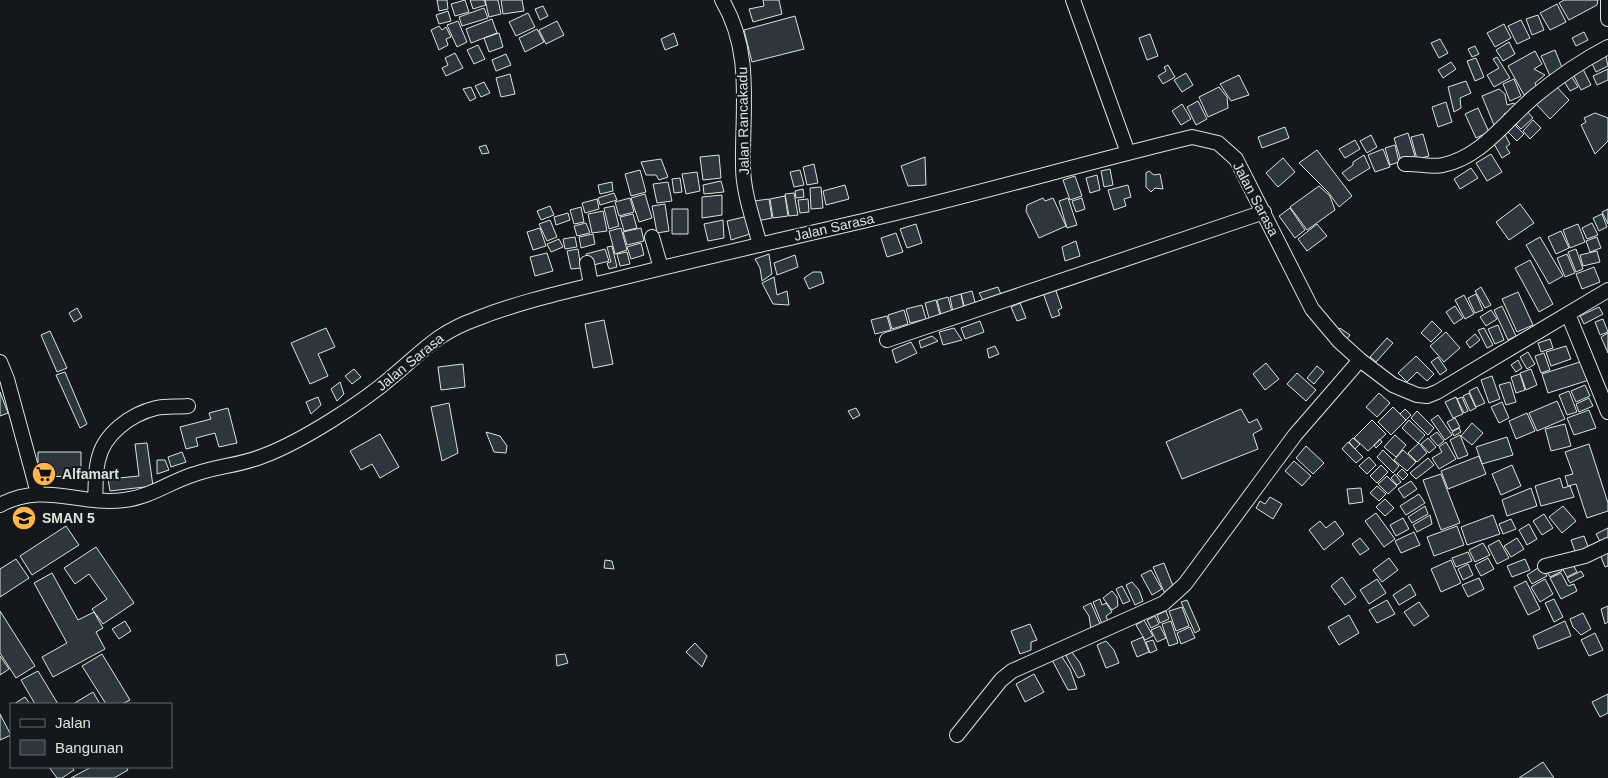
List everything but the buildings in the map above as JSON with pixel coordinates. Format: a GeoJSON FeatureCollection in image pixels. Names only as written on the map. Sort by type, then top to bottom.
{"type":"FeatureCollection","features":[{"type":"Feature","properties":{"kind":"street","name":"Jalan Rancakadu"},"geometry":{"type":"LineString","coordinates":[[722,0],[736,27],[740,40],[745,81],[744,184],[760,245]]}},
{"type":"Feature","properties":{"kind":"street"},"geometry":{"type":"LineString","coordinates":[[1073,0],[1128,153]]}},
{"type":"Feature","properties":{"kind":"street"},"geometry":{"type":"LineString","coordinates":[[1608,1],[1608,19]]}},
{"type":"Feature","properties":{"kind":"street"},"geometry":{"type":"LineString","coordinates":[[1405,164],[1443,166],[1471,154],[1507,125],[1532,98],[1568,69],[1608,47]]}},
{"type":"Feature","properties":{"kind":"street","name":"Jalan Sarasa"},"geometry":{"type":"LineString","coordinates":[[0,505],[12,498],[38,493],[95,500],[120,501],[139,498],[197,473],[234,466],[263,456],[293,442],[369,395],[441,334],[480,317],[591,285],[872,219],[1192,137],[1218,143],[1236,160],[1312,309],[1324,324],[1360,360],[1393,385],[1407,392],[1427,396],[1437,392],[1608,290]]}},
{"type":"Feature","properties":{"kind":"street"},"geometry":{"type":"LineString","coordinates":[[887,340],[1264,212]]}},
{"type":"Feature","properties":{"kind":"street"},"geometry":{"type":"LineString","coordinates":[[652,238],[661,268]]}},
{"type":"Feature","properties":{"kind":"street"},"geometry":{"type":"LineString","coordinates":[[587,263],[591,285]]}},
{"type":"Feature","properties":{"kind":"street"},"geometry":{"type":"LineString","coordinates":[[1568,314],[1608,412]]}},
{"type":"Feature","properties":{"kind":"street"},"geometry":{"type":"LineString","coordinates":[[957,735],[1001,680],[1012,671],[1164,603],[1174,595],[1185,584],[1295,435],[1360,360]]}},
{"type":"Feature","properties":{"kind":"street"},"geometry":{"type":"LineString","coordinates":[[0,362],[7,379],[38,493]]}},
{"type":"Feature","properties":{"kind":"street"},"geometry":{"type":"LineString","coordinates":[[95,500],[98,461],[101,450],[120,426],[138,414],[157,408],[188,406]]}},
{"type":"Feature","properties":{"kind":"street"},"geometry":{"type":"LineString","coordinates":[[1545,566],[1585,556],[1608,545]]}},
{"type":"Feature","properties":{"kind":"place","name":"Alfamart"},"geometry":{"type":"Point","coordinates":[44,474]}},
{"type":"Feature","properties":{"kind":"place","name":"SMAN 5"},"geometry":{"type":"Point","coordinates":[24,518]}}]}
